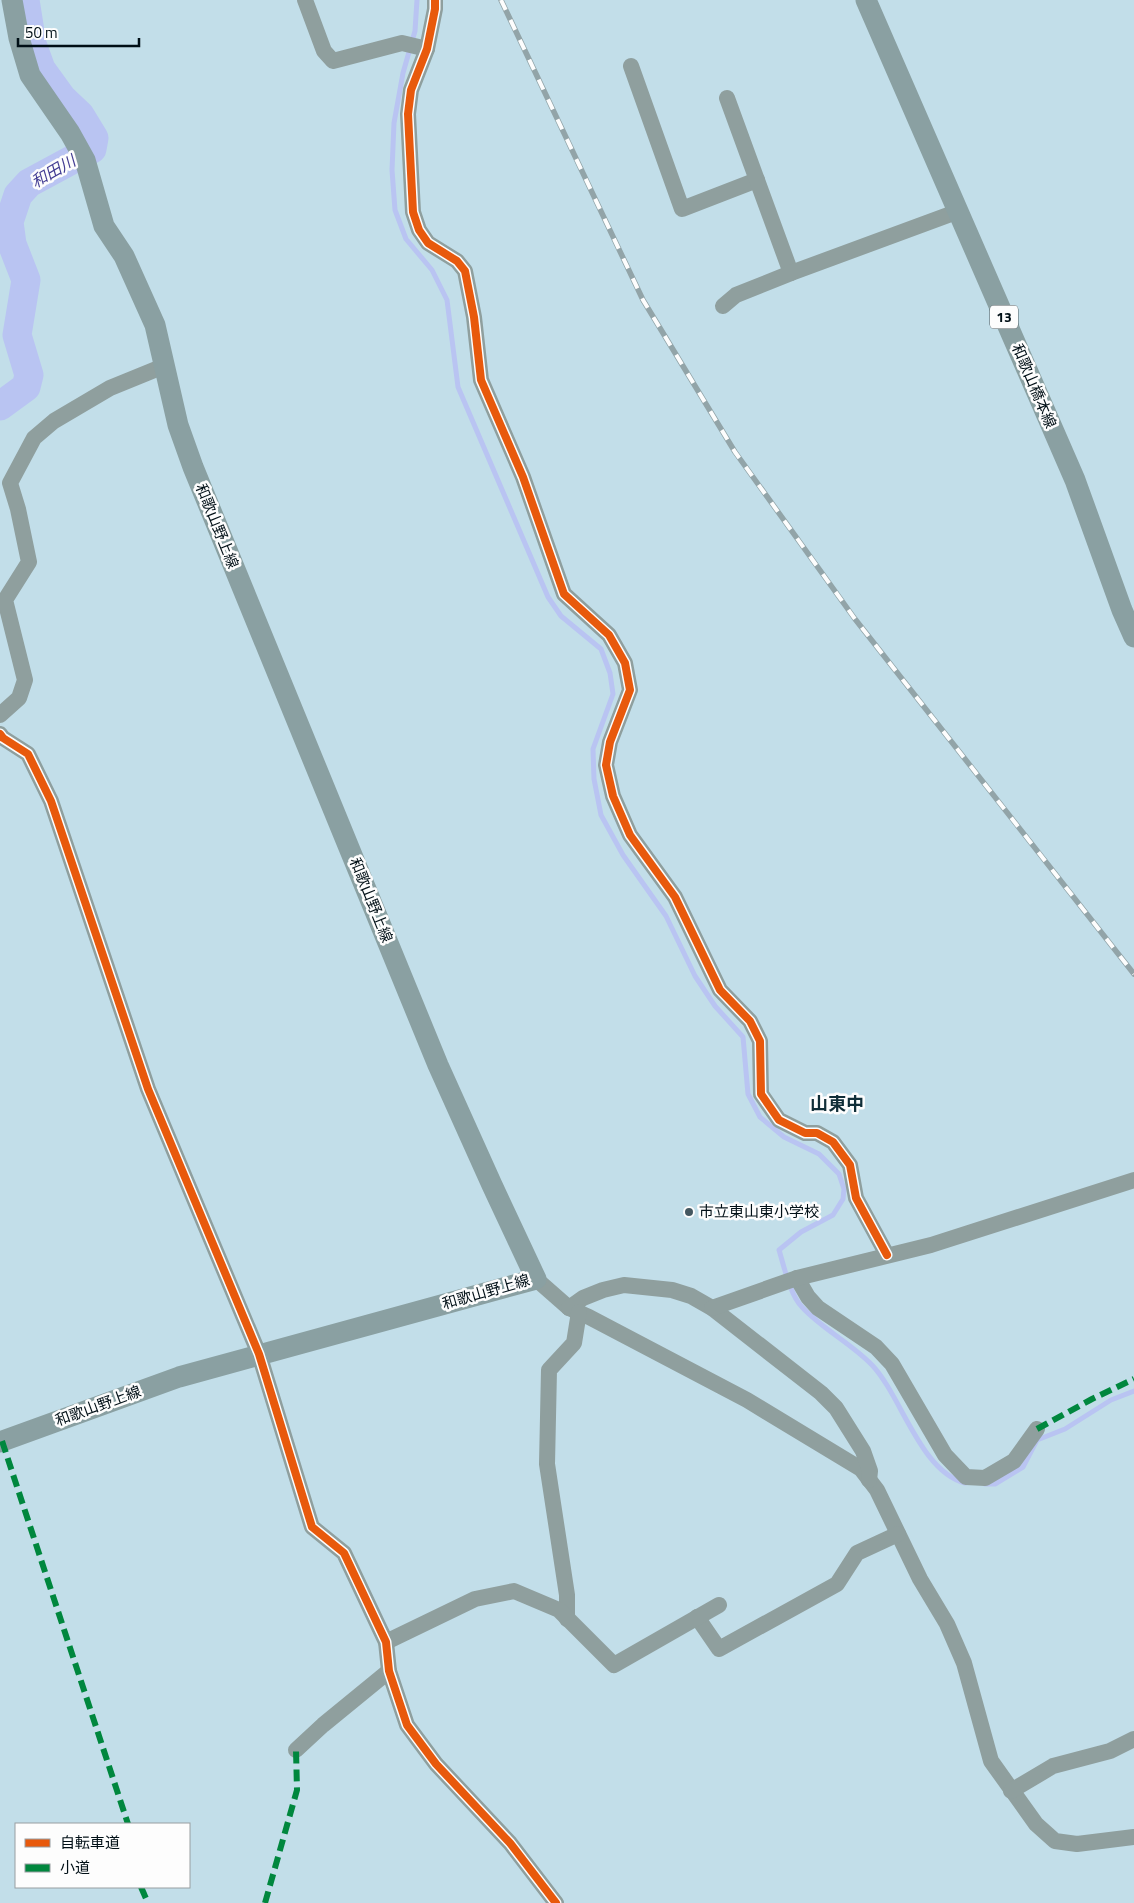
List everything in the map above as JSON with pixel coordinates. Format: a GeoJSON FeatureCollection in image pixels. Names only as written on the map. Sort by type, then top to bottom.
{"type":"FeatureCollection","features":[{"type":"Feature","properties":{"kind":"main road","name":"和歌山野上線"},"geometry":{"type":"LineString","coordinates":[[0,1442],[179,1377],[536,1279],[438,1064],[208,504],[178,425],[155,326],[124,256],[104,226],[83,156],[70,133],[30,75],[18,38],[12,0]]}},
{"type":"Feature","properties":{"kind":"main road","name":"和歌山橋本線"},"geometry":{"type":"LineString","coordinates":[[866,0],[1075,480],[1122,610],[1134,637]]}},
{"type":"Feature","properties":{"kind":"street"},"geometry":{"type":"LineString","coordinates":[[305,0],[324,52],[333,61],[402,42],[427,49]]}},
{"type":"Feature","properties":{"kind":"street"},"geometry":{"type":"LineString","coordinates":[[435,0],[435,10],[427,49],[411,90],[408,114],[413,212],[419,230],[428,243],[457,261],[466,271],[481,380],[523,477],[564,594],[609,635],[625,663],[630,690],[610,742],[606,765],[613,796],[630,835],[675,897],[720,990],[750,1021],[760,1040],[761,1094],[779,1120],[805,1133],[817,1133],[833,1142],[850,1165],[856,1198],[886,1255]]}},
{"type":"Feature","properties":{"kind":"street"},"geometry":{"type":"LineString","coordinates":[[631,66],[682,209],[757,180]]}},
{"type":"Feature","properties":{"kind":"street"},"geometry":{"type":"LineString","coordinates":[[727,98],[791,273]]}},
{"type":"Feature","properties":{"kind":"street"},"geometry":{"type":"LineString","coordinates":[[723,306],[736,295],[958,211]]}},
{"type":"Feature","properties":{"kind":"street"},"geometry":{"type":"LineString","coordinates":[[0,715],[19,698],[25,680],[5,600],[29,562],[18,509],[10,483],[34,438],[54,421],[110,388],[164,366]]}},
{"type":"Feature","properties":{"kind":"street"},"geometry":{"type":"LineString","coordinates":[[0,734],[3,738],[28,754],[51,801],[148,1089],[260,1354],[312,1527],[344,1553],[386,1642],[390,1671],[407,1726],[436,1764],[510,1843],[556,1903]]}},
{"type":"Feature","properties":{"kind":"street"},"geometry":{"type":"LineString","coordinates":[[712,1308],[797,1278],[930,1245],[1134,1180]]}},
{"type":"Feature","properties":{"kind":"street"},"geometry":{"type":"LineString","coordinates":[[797,1278],[818,1308],[876,1347],[892,1364],[945,1455],[966,1477],[985,1478],[1014,1461],[1037,1429]]}},
{"type":"Feature","properties":{"kind":"street"},"geometry":{"type":"LineString","coordinates":[[536,1279],[574,1310],[747,1400],[861,1469],[877,1490],[920,1579],[947,1624],[964,1663],[992,1761],[1011,1791],[1036,1824],[1055,1841],[1077,1844],[1134,1837]]}},
{"type":"Feature","properties":{"kind":"street"},"geometry":{"type":"LineString","coordinates":[[567,1619],[567,1595],[547,1464],[548,1370],[574,1343],[574,1310],[583,1298],[602,1290],[624,1285],[672,1290],[691,1296],[712,1308],[821,1393],[836,1408],[863,1451],[870,1471],[869,1480]]}},
{"type":"Feature","properties":{"kind":"street"},"geometry":{"type":"LineString","coordinates":[[697,1617],[719,1649],[837,1584],[857,1553],[898,1534]]}},
{"type":"Feature","properties":{"kind":"street"},"geometry":{"type":"LineString","coordinates":[[386,1642],[475,1599],[514,1592],[559,1610],[614,1665],[719,1606]]}},
{"type":"Feature","properties":{"kind":"street"},"geometry":{"type":"LineString","coordinates":[[296,1750],[322,1725],[390,1671]]}},
{"type":"Feature","properties":{"kind":"street"},"geometry":{"type":"LineString","coordinates":[[1011,1791],[1053,1766],[1110,1751],[1134,1739]]}},
{"type":"Feature","properties":{"kind":"waterway","name":"和田川"},"geometry":{"type":"LineString","coordinates":[[0,406],[26,387],[29,375],[17,335],[26,280],[12,244],[9,222],[18,195],[29,183],[92,149],[94,138],[80,115],[62,98],[41,69],[32,44],[25,0]]}},
{"type":"Feature","properties":{"kind":"waterway"},"geometry":{"type":"LineString","coordinates":[[417,0],[415,31],[403,73],[394,123],[392,170],[395,210],[406,239],[432,270],[447,300],[458,387],[548,597],[561,616],[601,649],[610,673],[613,694],[593,749],[594,779],[601,815],[623,855],[666,916],[695,976],[715,1006],[743,1037],[748,1094],[760,1117],[784,1137],[819,1154],[839,1174],[844,1189],[843,1199],[833,1215],[801,1232],[779,1250],[794,1295],[810,1315],[872,1365],[893,1395],[924,1449],[949,1476],[965,1483]]}},
{"type":"Feature","properties":{"kind":"waterway"},"geometry":{"type":"LineString","coordinates":[[985,1484],[995,1484],[1023,1467],[1037,1440],[1065,1429],[1111,1400],[1134,1391]]}},
{"type":"Feature","properties":{"kind":"railway"},"geometry":{"type":"LineString","coordinates":[[501,0],[643,300],[735,452],[855,619],[1134,974]]}},
{"type":"Feature","properties":{"kind":"marked path"},"geometry":{"type":"LineString","coordinates":[[1037,1429],[1134,1379]]}},
{"type":"Feature","properties":{"kind":"marked path"},"geometry":{"type":"LineString","coordinates":[[2,1441],[128,1823]]}},
{"type":"Feature","properties":{"kind":"marked path"},"geometry":{"type":"LineString","coordinates":[[265,1903],[297,1790],[296,1750]]}},
{"type":"Feature","properties":{"kind":"marked path"},"geometry":{"type":"LineString","coordinates":[[141,1888],[148,1903]]}},
{"type":"Feature","properties":{"kind":"cycle path"},"geometry":{"type":"LineString","coordinates":[[435,0],[427,49],[411,90],[408,114],[413,212],[419,230],[428,243],[457,261],[465,271],[474,317],[481,380],[523,477],[564,594],[609,635],[625,663],[630,690],[610,742],[606,765],[613,796],[630,835],[675,897],[720,990],[750,1021],[760,1041],[761,1094],[779,1120],[805,1133],[817,1133],[833,1142],[850,1165],[856,1198],[887,1255]]}},
{"type":"Feature","properties":{"kind":"cycle path"},"geometry":{"type":"LineString","coordinates":[[0,734],[3,738],[28,754],[51,801],[148,1089],[259,1354],[312,1527],[344,1553],[386,1642],[389,1671],[407,1725],[436,1764],[510,1843],[556,1903]]}},
{"type":"Feature","properties":{"kind":"place","name":"市立東山東小学校"},"geometry":{"type":"Point","coordinates":[689,1212]}},
{"type":"Feature","properties":{"kind":"district","name":"山東中"},"geometry":{"type":"Point","coordinates":[837,1104]}}]}
